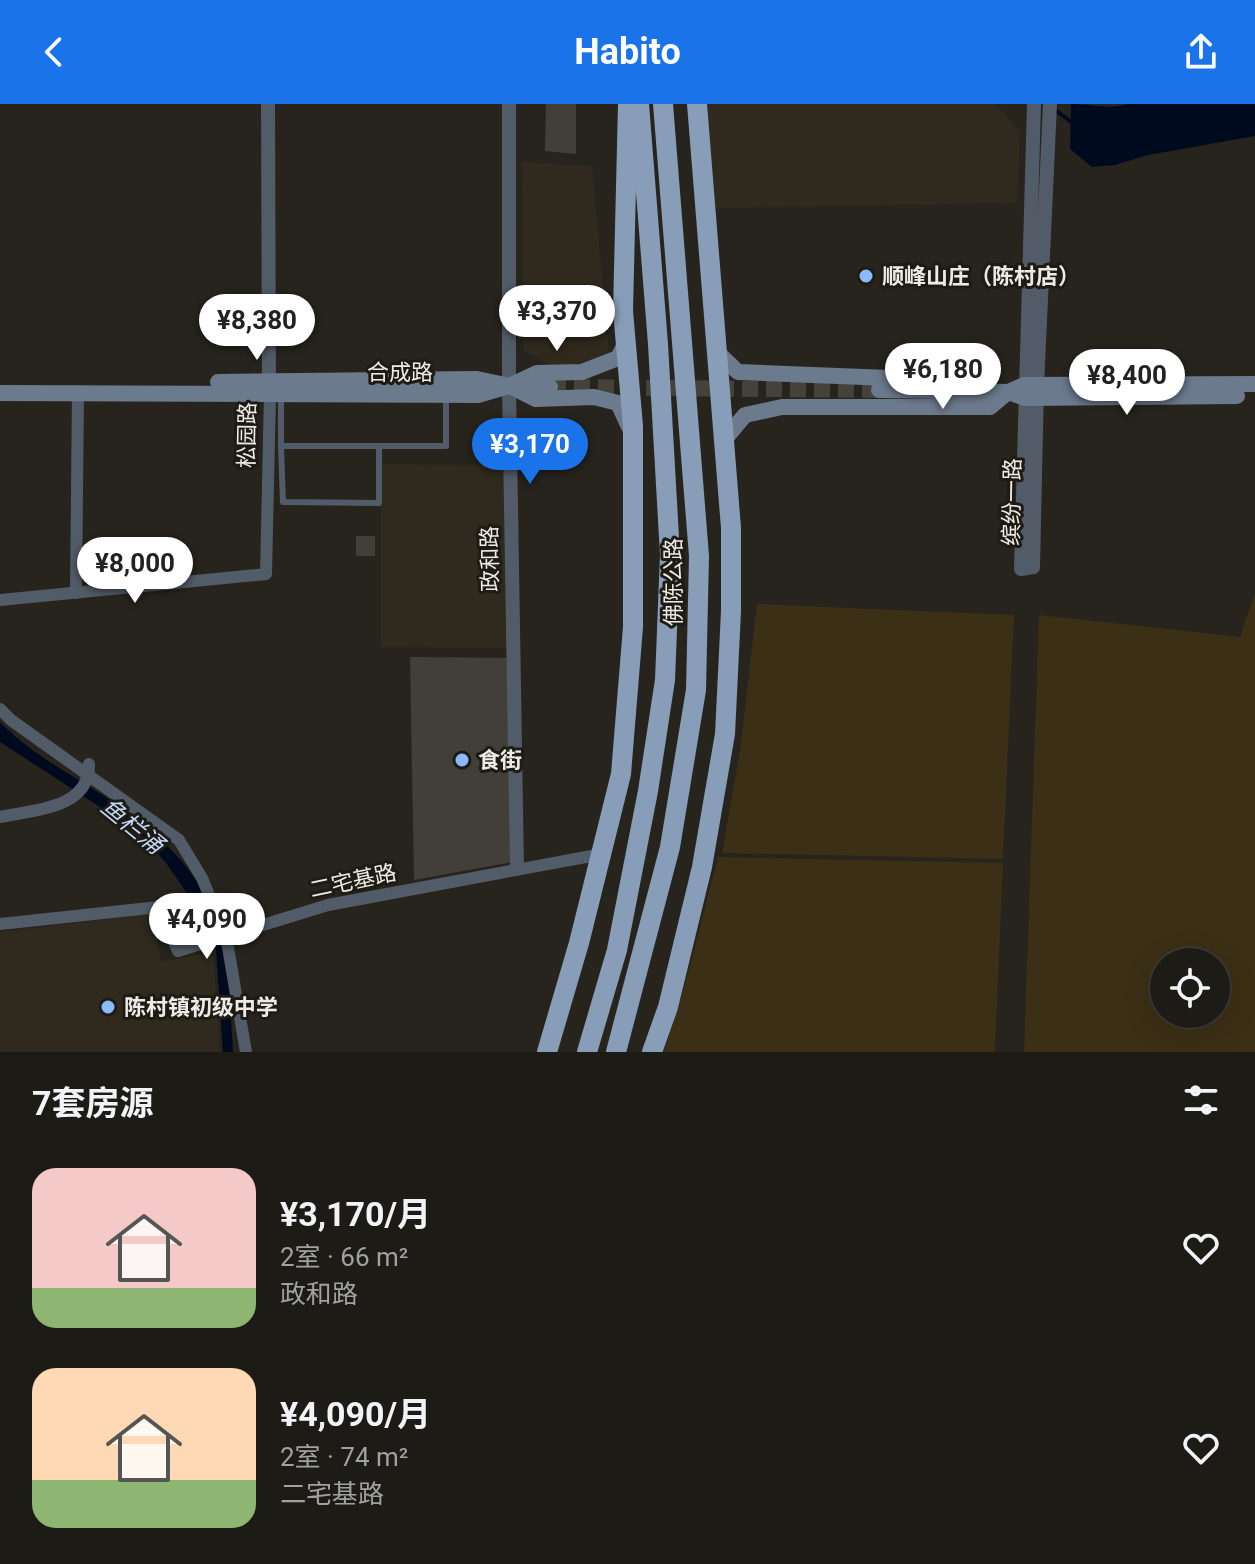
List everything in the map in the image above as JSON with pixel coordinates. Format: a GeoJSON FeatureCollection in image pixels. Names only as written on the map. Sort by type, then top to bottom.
{"type":"FeatureCollection","features":[{"type":"Feature","properties":{"kind":"highway"},"geometry":{"type":"LineString","coordinates":[[547,1052],[621,774],[633,627],[633,440],[623,311],[628,104]]}},
{"type":"Feature","properties":{"kind":"highway","name":"佛陈公路"},"geometry":{"type":"LineString","coordinates":[[587,1052],[617,950],[648,791],[665,680],[670,555],[658,344],[639,104]]}},
{"type":"Feature","properties":{"kind":"highway","name":"佛陈公路"},"geometry":{"type":"LineString","coordinates":[[616,1052],[670,847],[696,690],[699,556],[663,104]]}},
{"type":"Feature","properties":{"kind":"highway"},"geometry":{"type":"LineString","coordinates":[[652,1052],[668,1007],[702,867],[725,734],[731,611],[731,528],[697,104]]}},
{"type":"Feature","properties":{"kind":"main road"},"geometry":{"type":"LineString","coordinates":[[509,386],[537,373],[582,372],[618,358],[626,342]]}},
{"type":"Feature","properties":{"kind":"main road"},"geometry":{"type":"LineString","coordinates":[[717,352],[738,372],[992,382],[1008,392]]}},
{"type":"Feature","properties":{"kind":"main road","name":"合成路"},"geometry":{"type":"LineString","coordinates":[[0,393],[273,390],[477,379],[509,386],[550,387]]}},
{"type":"Feature","properties":{"kind":"main road","name":"合成路"},"geometry":{"type":"LineString","coordinates":[[0,384],[446,395],[478,395],[509,386]]}},
{"type":"Feature","properties":{"kind":"main road"},"geometry":{"type":"LineString","coordinates":[[879,390],[1008,392],[1255,384]]}},
{"type":"Feature","properties":{"kind":"main road"},"geometry":{"type":"LineString","coordinates":[[509,386],[536,399],[594,397],[618,403],[633,440]]}},
{"type":"Feature","properties":{"kind":"main road"},"geometry":{"type":"LineString","coordinates":[[1031,391],[1255,395]]}},
{"type":"Feature","properties":{"kind":"main road"},"geometry":{"type":"LineString","coordinates":[[724,440],[745,415],[782,407],[990,407],[1008,392]]}},
{"type":"Feature","properties":{"kind":"street","name":"松园路"},"geometry":{"type":"LineString","coordinates":[[76,593],[266,574],[273,390],[268,104]]}},
{"type":"Feature","properties":{"kind":"street","name":"政和路"},"geometry":{"type":"LineString","coordinates":[[509,104],[509,386],[517,869]]}},
{"type":"Feature","properties":{"kind":"street","name":"缤纷一路"},"geometry":{"type":"LineString","coordinates":[[1034,104],[1031,391],[1033,567],[1021,569],[1031,391],[1050,104]]}},
{"type":"Feature","properties":{"kind":"street"},"geometry":{"type":"LineString","coordinates":[[0,600],[76,593],[78,391]]}},
{"type":"Feature","properties":{"kind":"street"},"geometry":{"type":"LineString","coordinates":[[0,709],[179,840],[202,878],[226,936],[246,1052]]}},
{"type":"Feature","properties":{"kind":"street"},"geometry":{"type":"LineString","coordinates":[[0,817],[68,803],[89,774]]}},
{"type":"Feature","properties":{"kind":"street","name":"二宅基路"},"geometry":{"type":"LineString","coordinates":[[0,924],[159,907],[178,951],[328,905],[602,854]]}},
{"type":"Feature","properties":{"kind":"lane"},"geometry":{"type":"LineString","coordinates":[[273,390],[281,446],[283,502],[379,503],[379,446]]}},
{"type":"Feature","properties":{"kind":"lane"},"geometry":{"type":"LineString","coordinates":[[281,446],[446,446],[446,395]]}},
{"type":"Feature","properties":{"kind":"shaded area"},"geometry":{"type":"Polygon","coordinates":[[[704,104],[996,104],[1020,132],[1017,203],[713,208],[704,104]]]}},
{"type":"Feature","properties":{"kind":"shaded area"},"geometry":{"type":"Polygon","coordinates":[[[522,162],[592,166],[609,353],[593,363],[555,367],[524,351],[522,162]]]}},
{"type":"Feature","properties":{"kind":"shaded area"},"geometry":{"type":"Polygon","coordinates":[[[381,464],[505,466],[508,648],[381,647],[381,464]]]}},
{"type":"Feature","properties":{"kind":"shaded area"},"geometry":{"type":"Polygon","coordinates":[[[1255,593],[1255,1052],[1024,1052],[1039,615],[1240,637],[1255,593]]]}},
{"type":"Feature","properties":{"kind":"shaded area"},"geometry":{"type":"Polygon","coordinates":[[[757,604],[1014,615],[1003,859],[722,853],[740,751],[757,604]]]}},
{"type":"Feature","properties":{"kind":"shaded area"},"geometry":{"type":"Polygon","coordinates":[[[718,857],[1003,863],[995,1052],[664,1052],[682,996],[718,857]]]}},
{"type":"Feature","properties":{"kind":"shaded area","name":"陈村镇初级中学"},"geometry":{"type":"Polygon","coordinates":[[[151,914],[161,962],[213,952],[220,1052],[0,1052],[0,932],[151,914]]]}},
{"type":"Feature","properties":{"kind":"water"},"geometry":{"type":"Polygon","coordinates":[[[1071,104],[1107,107],[1128,104],[1255,104],[1255,136],[1092,167],[1070,149],[1071,104]]]}},
{"type":"Feature","properties":{"kind":"water","name":"鱼栏涌"},"geometry":{"type":"Polygon","coordinates":[[[0,722],[43,757],[136,818],[191,873],[211,906],[222,940],[233,1052],[223,1052],[216,950],[205,919],[166,863],[137,831],[0,742],[0,722]]]}},
{"type":"Feature","properties":{"kind":"building"},"geometry":{"type":"Polygon","coordinates":[[[546,104],[576,104],[576,154],[545,151],[546,104]]]}},
{"type":"Feature","properties":{"kind":"building"},"geometry":{"type":"Polygon","coordinates":[[[356,536],[375,536],[375,556],[356,556],[356,536]]]}},
{"type":"Feature","properties":{"kind":"building","name":"食街"},"geometry":{"type":"Polygon","coordinates":[[[410,657],[511,658],[513,862],[414,880],[410,657]]]}},
{"type":"Feature","properties":{"kind":"waterway"},"geometry":{"type":"LineString","coordinates":[[1055,110],[1074,124]]}},
{"type":"Feature","properties":{"kind":"tunnel"},"geometry":{"type":"LineString","coordinates":[[550,387],[879,390]]}},
{"type":"Feature","properties":{"kind":"place","name":"顺峰山庄（陈村店）"},"geometry":{"type":"Point","coordinates":[866,276]}},
{"type":"Feature","properties":{"kind":"place","name":"食街"},"geometry":{"type":"Point","coordinates":[462,760]}},
{"type":"Feature","properties":{"kind":"place","name":"陈村镇初级中学"},"geometry":{"type":"Point","coordinates":[108,1007]}}]}
